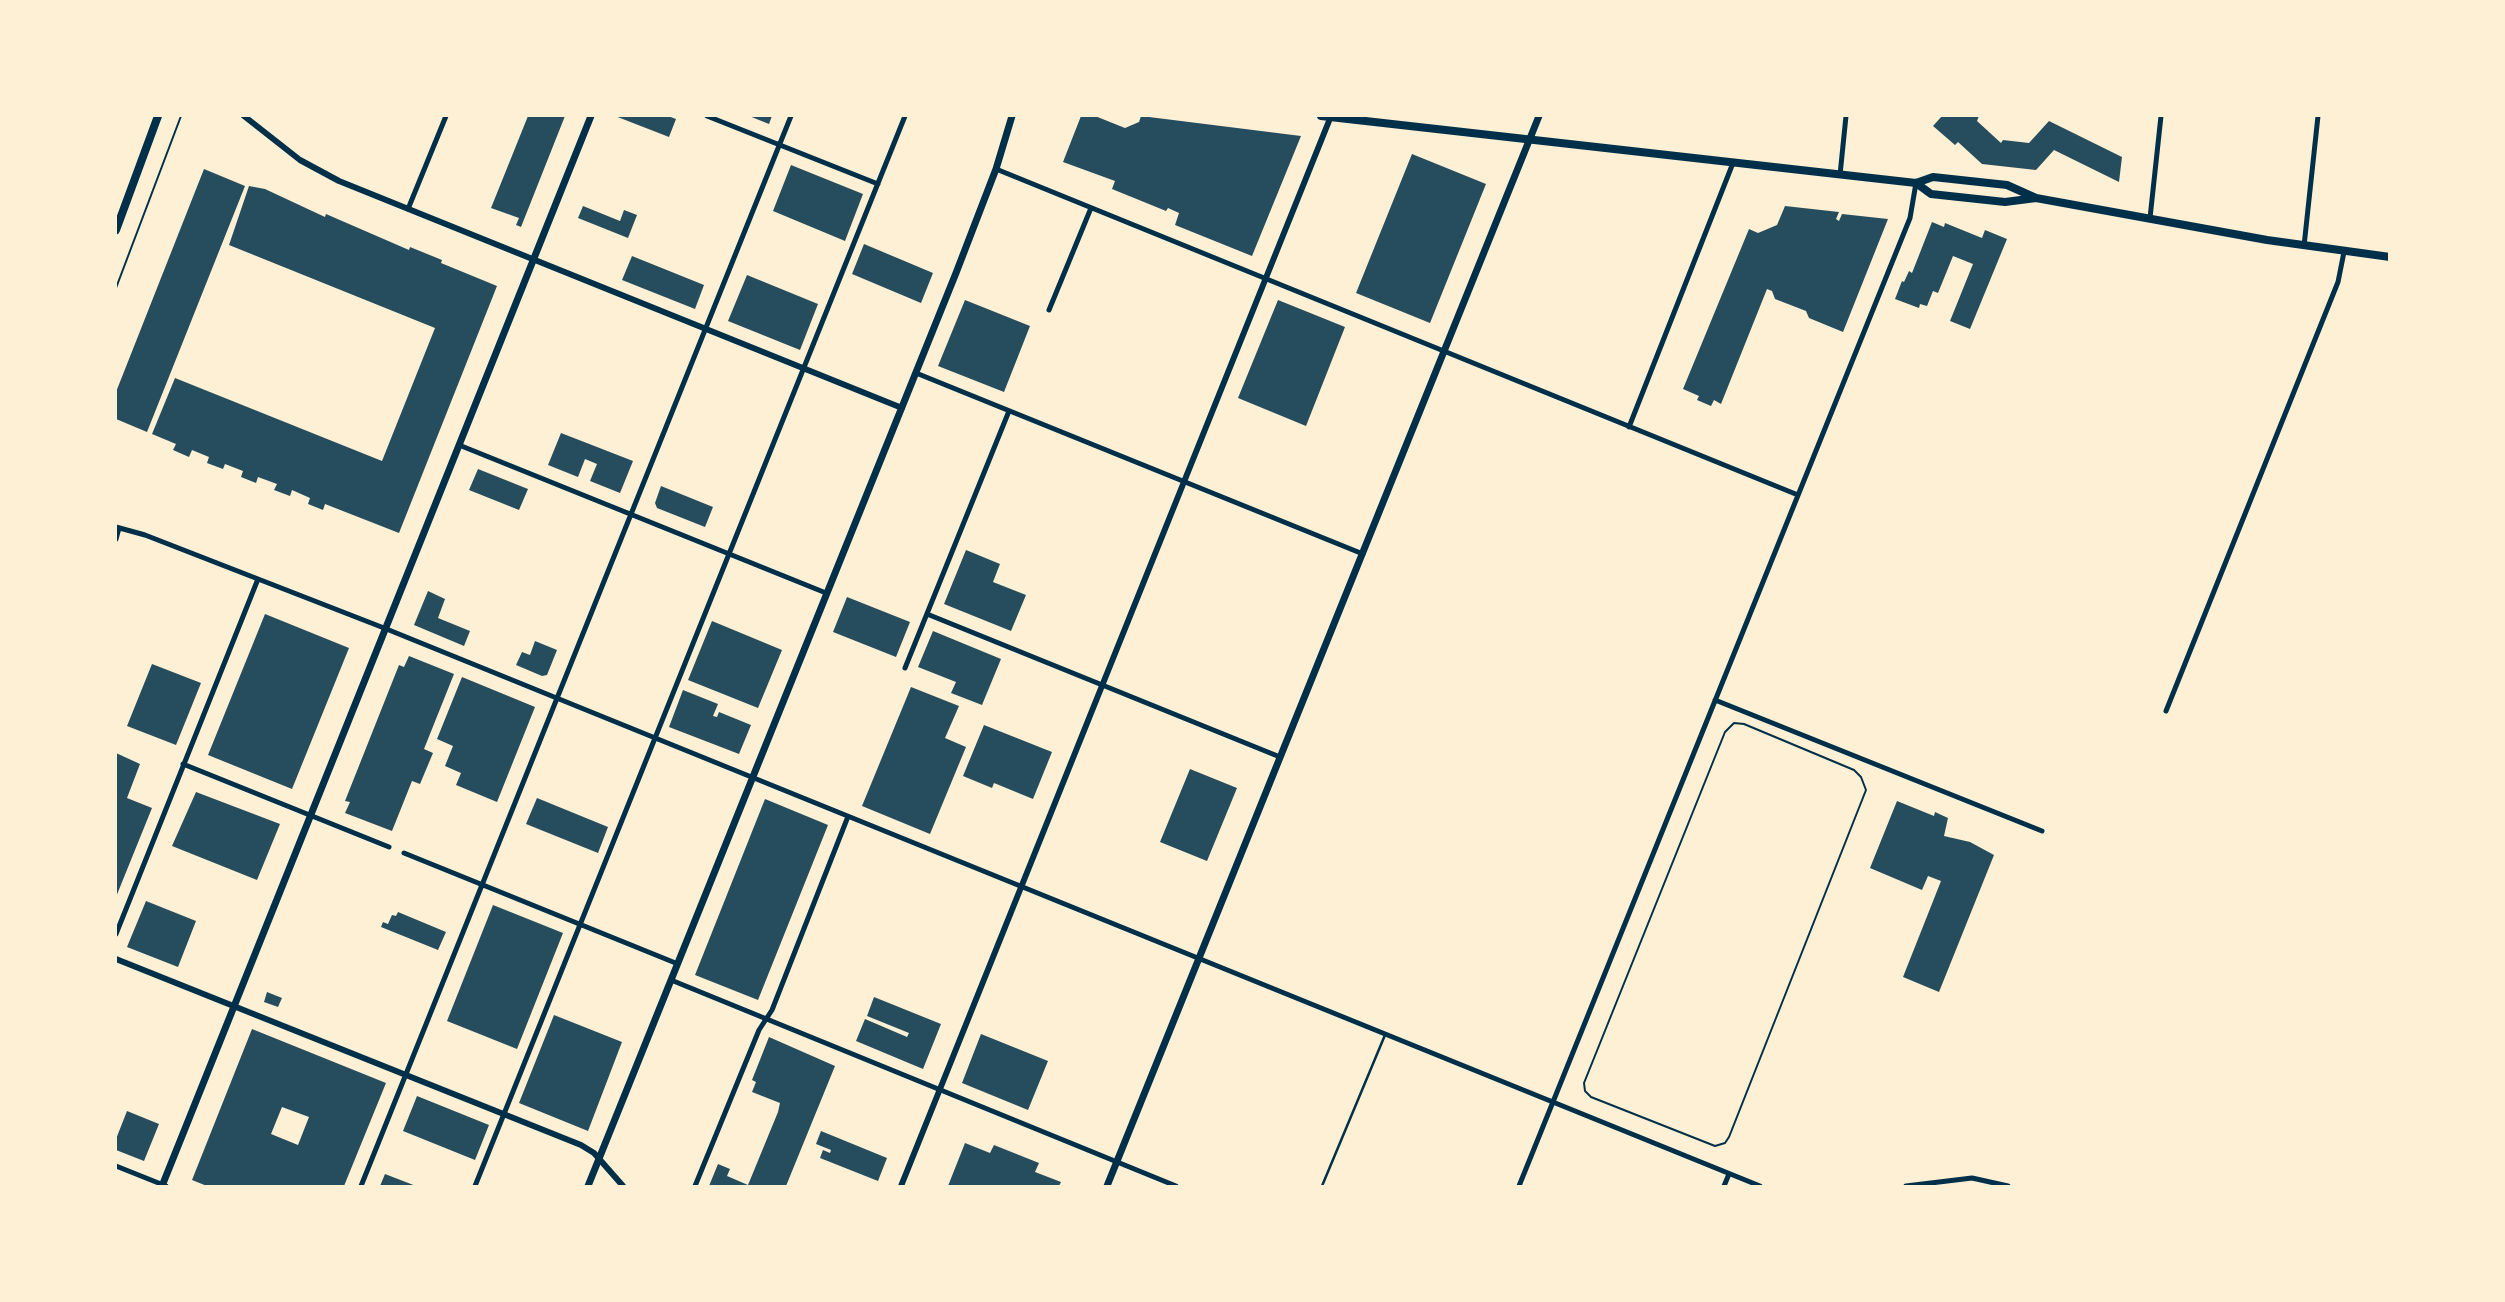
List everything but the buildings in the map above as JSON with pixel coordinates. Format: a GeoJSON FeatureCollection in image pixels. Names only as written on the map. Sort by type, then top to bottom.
{"type":"FeatureCollection","features":[{"type":"Feature","properties":{"kind":"main road"},"geometry":{"type":"LineString","coordinates":[[116,230],[158,116]]}},
{"type":"Feature","properties":{"kind":"main road"},"geometry":{"type":"LineString","coordinates":[[164,1186],[384,628],[591,116]]}},
{"type":"Feature","properties":{"kind":"main road"},"geometry":{"type":"LineString","coordinates":[[588,1186],[916,373],[996,169],[1012,116]]}},
{"type":"Feature","properties":{"kind":"main road"},"geometry":{"type":"LineString","coordinates":[[1327,116],[1916,183],[1933,177],[2007,185],[2036,198],[2304,246],[2389,257]]}},
{"type":"Feature","properties":{"kind":"main road"},"geometry":{"type":"LineString","coordinates":[[1107,1186],[1539,116]]}},
{"type":"Feature","properties":{"kind":"main road"},"geometry":{"type":"LineString","coordinates":[[1916,183],[1931,194],[2005,202],[2036,198]]}},
{"type":"Feature","properties":{"kind":"street"},"geometry":{"type":"LineString","coordinates":[[244,116],[323,174],[902,408]]}},
{"type":"Feature","properties":{"kind":"street"},"geometry":{"type":"LineString","coordinates":[[408,209],[446,116]]}},
{"type":"Feature","properties":{"kind":"street"},"geometry":{"type":"LineString","coordinates":[[707,116],[878,184]]}},
{"type":"Feature","properties":{"kind":"street"},"geometry":{"type":"LineString","coordinates":[[361,1186],[791,116]]}},
{"type":"Feature","properties":{"kind":"street"},"geometry":{"type":"LineString","coordinates":[[475,1186],[905,116]]}},
{"type":"Feature","properties":{"kind":"street"},"geometry":{"type":"LineString","coordinates":[[901,1186],[1267,279],[1327,116]]}},
{"type":"Feature","properties":{"kind":"street"},"geometry":{"type":"LineString","coordinates":[[1840,175],[1846,116]]}},
{"type":"Feature","properties":{"kind":"street"},"geometry":{"type":"LineString","coordinates":[[2150,218],[2161,116]]}},
{"type":"Feature","properties":{"kind":"street"},"geometry":{"type":"LineString","coordinates":[[2304,246],[2318,116]]}},
{"type":"Feature","properties":{"kind":"street"},"geometry":{"type":"LineString","coordinates":[[1629,427],[1733,163]]}},
{"type":"Feature","properties":{"kind":"street"},"geometry":{"type":"LineString","coordinates":[[996,169],[1798,495]]}},
{"type":"Feature","properties":{"kind":"street"},"geometry":{"type":"LineString","coordinates":[[1519,1186],[1910,218],[1916,183]]}},
{"type":"Feature","properties":{"kind":"street"},"geometry":{"type":"LineString","coordinates":[[1049,310],[1091,208]]}},
{"type":"Feature","properties":{"kind":"street"},"geometry":{"type":"LineString","coordinates":[[2166,711],[2338,282],[2344,252]]}},
{"type":"Feature","properties":{"kind":"street"},"geometry":{"type":"LineString","coordinates":[[916,373],[1363,554]]}},
{"type":"Feature","properties":{"kind":"street"},"geometry":{"type":"LineString","coordinates":[[905,668],[1009,411]]}},
{"type":"Feature","properties":{"kind":"street"},"geometry":{"type":"LineString","coordinates":[[459,445],[826,593]]}},
{"type":"Feature","properties":{"kind":"street"},"geometry":{"type":"LineString","coordinates":[[116,538],[117,527],[384,628],[847,819],[1760,1186]]}},
{"type":"Feature","properties":{"kind":"street"},"geometry":{"type":"LineString","coordinates":[[116,934],[258,579]]}},
{"type":"Feature","properties":{"kind":"street"},"geometry":{"type":"LineString","coordinates":[[927,614],[1280,757]]}},
{"type":"Feature","properties":{"kind":"street"},"geometry":{"type":"LineString","coordinates":[[1715,700],[2042,831]]}},
{"type":"Feature","properties":{"kind":"street"},"geometry":{"type":"LineString","coordinates":[[183,764],[389,847]]}},
{"type":"Feature","properties":{"kind":"street"},"geometry":{"type":"LineString","coordinates":[[695,1186],[847,819]]}},
{"type":"Feature","properties":{"kind":"street"},"geometry":{"type":"LineString","coordinates":[[404,853],[678,964]]}},
{"type":"Feature","properties":{"kind":"street"},"geometry":{"type":"LineString","coordinates":[[116,959],[581,1145],[599,1158],[623,1186]]}},
{"type":"Feature","properties":{"kind":"street"},"geometry":{"type":"LineString","coordinates":[[671,981],[1176,1186]]}},
{"type":"Feature","properties":{"kind":"street"},"geometry":{"type":"LineString","coordinates":[[116,1166],[164,1186]]}},
{"type":"Feature","properties":{"kind":"street"},"geometry":{"type":"LineString","coordinates":[[1724,1186],[1729,1174]]}},
{"type":"Feature","properties":{"kind":"street"},"geometry":{"type":"LineString","coordinates":[[1906,1186],[1979,1178],[2008,1186]]}},
{"type":"Feature","properties":{"kind":"street"},"geometry":{"type":"LineString","coordinates":[[1976,1186],[1979,1178]]}},
{"type":"Feature","properties":{"kind":"lane"},"geometry":{"type":"LineString","coordinates":[[1322,1186],[1385,1035]]}},
{"type":"Feature","properties":{"kind":"path"},"geometry":{"type":"LineString","coordinates":[[116,288],[181,116]]}},
{"type":"Feature","properties":{"kind":"path"},"geometry":{"type":"LineString","coordinates":[[1744,724],[1858,773],[1865,785],[1864,799],[1727,1140],[1722,1145],[1711,1145],[1591,1097],[1584,1088],[1584,1079],[1730,725],[1744,724]]}}]}
